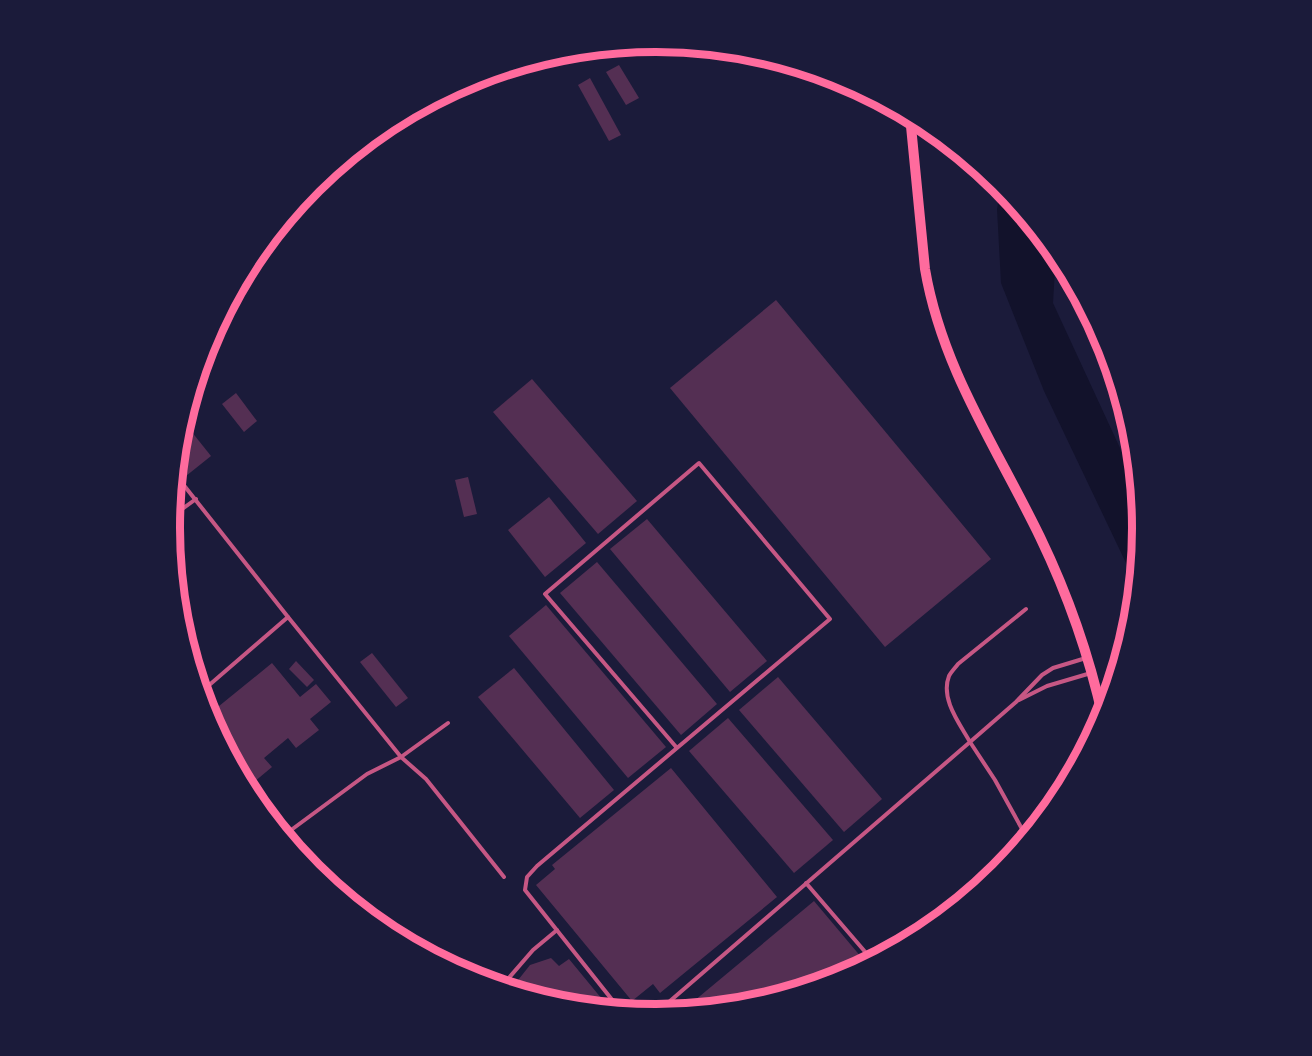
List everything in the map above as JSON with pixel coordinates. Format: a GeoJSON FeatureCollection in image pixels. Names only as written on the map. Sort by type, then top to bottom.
{"type":"FeatureCollection","features":[{"type":"Feature","properties":{"kind":"main road"},"geometry":{"type":"LineString","coordinates":[[911,127],[925,269],[941,334],[966,395],[1040,537],[1068,602],[1088,658],[1099,700]]}},
{"type":"Feature","properties":{"kind":"lane"},"geometry":{"type":"LineString","coordinates":[[613,1001],[525,890],[527,877],[537,866],[830,619],[699,463],[545,594],[676,748]]}},
{"type":"Feature","properties":{"kind":"lane"},"geometry":{"type":"LineString","coordinates":[[183,484],[400,757],[426,779],[504,877]]}},
{"type":"Feature","properties":{"kind":"lane"},"geometry":{"type":"LineString","coordinates":[[181,510],[196,499]]}},
{"type":"Feature","properties":{"kind":"lane"},"geometry":{"type":"LineString","coordinates":[[1023,830],[951,708],[947,692],[950,676],[958,664],[1026,609]]}},
{"type":"Feature","properties":{"kind":"lane"},"geometry":{"type":"LineString","coordinates":[[208,687],[288,616]]}},
{"type":"Feature","properties":{"kind":"lane"},"geometry":{"type":"LineString","coordinates":[[667,1003],[1016,702],[1034,682],[1053,668],[1088,658]]}},
{"type":"Feature","properties":{"kind":"lane"},"geometry":{"type":"LineString","coordinates":[[1016,702],[1047,686],[1092,673]]}},
{"type":"Feature","properties":{"kind":"lane"},"geometry":{"type":"LineString","coordinates":[[290,831],[368,774],[400,757],[448,723]]}},
{"type":"Feature","properties":{"kind":"lane"},"geometry":{"type":"LineString","coordinates":[[806,883],[867,954]]}},
{"type":"Feature","properties":{"kind":"lane"},"geometry":{"type":"LineString","coordinates":[[508,979],[533,950],[557,930]]}},
{"type":"Feature","properties":{"kind":"shaded area"},"geometry":{"type":"Polygon","coordinates":[[[999,199],[1033,239],[1055,270],[1053,303],[1126,462],[1132,528],[1129,569],[1044,391],[1001,283],[997,209],[999,199]]]}},
{"type":"Feature","properties":{"kind":"building"},"geometry":{"type":"Polygon","coordinates":[[[619,65],[639,98],[626,105],[606,72],[619,65]]]}},
{"type":"Feature","properties":{"kind":"building"},"geometry":{"type":"Polygon","coordinates":[[[590,78],[621,135],[609,141],[578,85],[590,78]]]}},
{"type":"Feature","properties":{"kind":"building"},"geometry":{"type":"Polygon","coordinates":[[[776,300],[991,559],[885,647],[670,388],[776,300]]]}},
{"type":"Feature","properties":{"kind":"building"},"geometry":{"type":"Polygon","coordinates":[[[532,379],[637,501],[598,534],[493,412],[532,379]]]}},
{"type":"Feature","properties":{"kind":"building"},"geometry":{"type":"Polygon","coordinates":[[[236,393],[257,421],[244,432],[222,404],[236,393]]]}},
{"type":"Feature","properties":{"kind":"building"},"geometry":{"type":"Polygon","coordinates":[[[191,431],[211,456],[186,476],[185,466],[191,431]]]}},
{"type":"Feature","properties":{"kind":"building"},"geometry":{"type":"Polygon","coordinates":[[[468,477],[477,514],[464,517],[455,480],[468,477]]]}},
{"type":"Feature","properties":{"kind":"building"},"geometry":{"type":"Polygon","coordinates":[[[549,497],[586,543],[545,577],[508,530],[549,497]]]}},
{"type":"Feature","properties":{"kind":"building"},"geometry":{"type":"Polygon","coordinates":[[[647,519],[767,661],[730,692],[610,549],[647,519]]]}},
{"type":"Feature","properties":{"kind":"building"},"geometry":{"type":"Polygon","coordinates":[[[597,562],[717,704],[681,735],[560,593],[597,562]]]}},
{"type":"Feature","properties":{"kind":"building"},"geometry":{"type":"Polygon","coordinates":[[[546,605],[666,747],[628,778],[509,636],[546,605]]]}},
{"type":"Feature","properties":{"kind":"building"},"geometry":{"type":"Polygon","coordinates":[[[372,653],[408,698],[396,707],[360,662],[372,653]]]}},
{"type":"Feature","properties":{"kind":"building"},"geometry":{"type":"Polygon","coordinates":[[[296,661],[314,680],[307,687],[289,669],[296,661]]]}},
{"type":"Feature","properties":{"kind":"building"},"geometry":{"type":"Polygon","coordinates":[[[272,663],[300,697],[316,684],[331,702],[310,719],[319,730],[296,748],[288,738],[264,758],[272,767],[254,782],[244,766],[216,708],[272,663]]]}},
{"type":"Feature","properties":{"kind":"building"},"geometry":{"type":"Polygon","coordinates":[[[514,668],[614,790],[580,818],[478,697],[514,668]]]}},
{"type":"Feature","properties":{"kind":"building"},"geometry":{"type":"Polygon","coordinates":[[[778,677],[882,799],[844,832],[739,710],[778,677]]]}},
{"type":"Feature","properties":{"kind":"building"},"geometry":{"type":"Polygon","coordinates":[[[728,718],[833,840],[794,873],[689,751],[728,718]]]}},
{"type":"Feature","properties":{"kind":"building"},"geometry":{"type":"Polygon","coordinates":[[[671,768],[777,897],[660,993],[653,984],[632,1001],[536,885],[555,869],[552,865],[671,768]]]}},
{"type":"Feature","properties":{"kind":"building"},"geometry":{"type":"Polygon","coordinates":[[[814,901],[861,956],[809,978],[779,987],[749,994],[694,1001],[814,901]]]}},
{"type":"Feature","properties":{"kind":"building"},"geometry":{"type":"Polygon","coordinates":[[[551,958],[559,966],[569,959],[603,1000],[563,994],[517,982],[530,965],[551,958]]]}}]}
